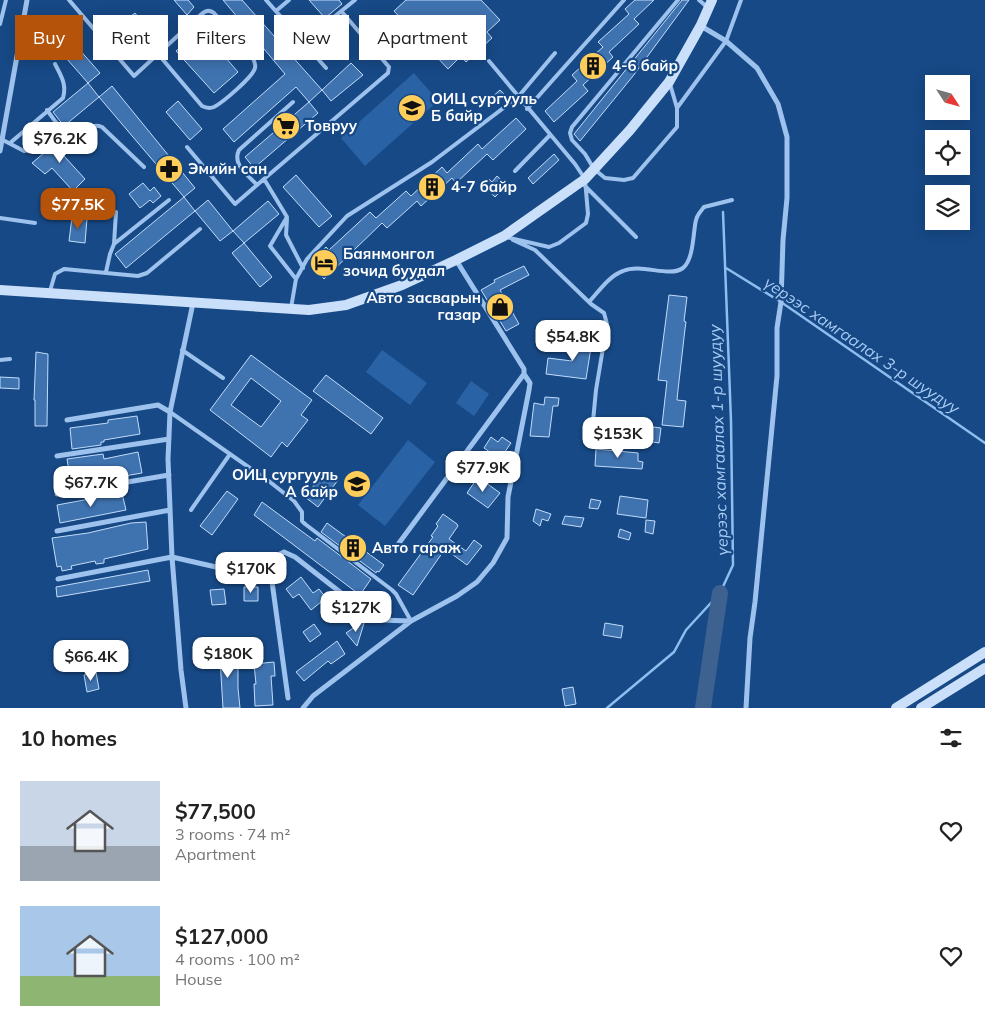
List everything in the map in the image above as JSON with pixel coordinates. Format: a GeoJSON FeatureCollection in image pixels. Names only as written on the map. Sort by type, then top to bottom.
{"type":"FeatureCollection","features":[{"type":"Feature","properties":{"kind":"street"},"geometry":{"type":"LineString","coordinates":[[0,151],[28,0]]}},
{"type":"Feature","properties":{"kind":"street"},"geometry":{"type":"LineString","coordinates":[[0,290],[308,310],[346,305],[402,285],[504,236],[585,182],[669,82],[701,26],[710,4]]}},
{"type":"Feature","properties":{"kind":"street"},"geometry":{"type":"LineString","coordinates":[[701,26],[726,41],[756,68],[778,104],[787,137],[787,198],[783,240],[781,302],[777,328],[777,376],[750,638],[745,697],[746,708]]}},
{"type":"Feature","properties":{"kind":"street"},"geometry":{"type":"LineString","coordinates":[[302,708],[313,696],[410,621],[457,596],[477,582],[494,563],[507,538],[508,498],[530,383],[524,374],[524,369],[456,260]]}},
{"type":"Feature","properties":{"kind":"street"},"geometry":{"type":"LineString","coordinates":[[187,708],[181,670],[172,557],[169,439],[170,412],[193,303]]}},
{"type":"Feature","properties":{"kind":"street"},"geometry":{"type":"LineString","coordinates":[[399,543],[524,374]]}},
{"type":"Feature","properties":{"kind":"street"},"geometry":{"type":"LineString","coordinates":[[67,420],[158,405],[170,412]]}},
{"type":"Feature","properties":{"kind":"street"},"geometry":{"type":"LineString","coordinates":[[57,456],[169,439]]}},
{"type":"Feature","properties":{"kind":"street"},"geometry":{"type":"LineString","coordinates":[[57,494],[169,476]]}},
{"type":"Feature","properties":{"kind":"street"},"geometry":{"type":"LineString","coordinates":[[56,531],[170,510]]}},
{"type":"Feature","properties":{"kind":"street"},"geometry":{"type":"LineString","coordinates":[[58,579],[172,557],[216,567],[269,560],[284,552],[290,553],[372,617],[380,620],[410,621]]}},
{"type":"Feature","properties":{"kind":"street"},"geometry":{"type":"LineString","coordinates":[[269,560],[288,698]]}},
{"type":"Feature","properties":{"kind":"street"},"geometry":{"type":"LineString","coordinates":[[896,708],[985,652]]}},
{"type":"Feature","properties":{"kind":"street"},"geometry":{"type":"LineString","coordinates":[[922,708],[985,668]]}},
{"type":"Feature","properties":{"kind":"lane"},"geometry":{"type":"LineString","coordinates":[[0,24],[6,0]]}},
{"type":"Feature","properties":{"kind":"lane"},"geometry":{"type":"LineString","coordinates":[[69,0],[93,28]]}},
{"type":"Feature","properties":{"kind":"lane"},"geometry":{"type":"LineString","coordinates":[[266,0],[279,15]]}},
{"type":"Feature","properties":{"kind":"lane"},"geometry":{"type":"LineString","coordinates":[[276,11],[289,0]]}},
{"type":"Feature","properties":{"kind":"lane"},"geometry":{"type":"LineString","coordinates":[[338,15],[355,0]]}},
{"type":"Feature","properties":{"kind":"lane"},"geometry":{"type":"LineString","coordinates":[[527,109],[624,0]]}},
{"type":"Feature","properties":{"kind":"lane"},"geometry":{"type":"LineString","coordinates":[[669,82],[677,108],[677,127],[633,178],[624,180],[605,178],[594,169],[585,154],[572,140],[570,133],[572,127],[678,0]]}},
{"type":"Feature","properties":{"kind":"lane"},"geometry":{"type":"LineString","coordinates":[[699,0],[710,4]]}},
{"type":"Feature","properties":{"kind":"lane"},"geometry":{"type":"LineString","coordinates":[[677,108],[726,41],[741,0]]}},
{"type":"Feature","properties":{"kind":"lane"},"geometry":{"type":"LineString","coordinates":[[205,11],[208,11],[214,13],[252,57],[256,62],[256,68],[251,76],[224,99],[212,108],[207,108],[202,106],[158,54],[205,11]]}},
{"type":"Feature","properties":{"kind":"lane"},"geometry":{"type":"LineString","coordinates":[[187,146],[235,204],[388,73],[389,67],[342,12]]}},
{"type":"Feature","properties":{"kind":"lane"},"geometry":{"type":"LineString","coordinates":[[291,309],[296,279],[307,259],[347,216],[432,162],[518,97],[555,53]]}},
{"type":"Feature","properties":{"kind":"lane"},"geometry":{"type":"LineString","coordinates":[[120,60],[134,76],[151,60]]}},
{"type":"Feature","properties":{"kind":"lane"},"geometry":{"type":"LineString","coordinates":[[319,60],[326,68]]}},
{"type":"Feature","properties":{"kind":"lane"},"geometry":{"type":"LineString","coordinates":[[489,61],[527,109],[575,164],[585,182],[636,237]]}},
{"type":"Feature","properties":{"kind":"lane"},"geometry":{"type":"LineString","coordinates":[[10,143],[63,98],[66,89],[55,64]]}},
{"type":"Feature","properties":{"kind":"lane"},"geometry":{"type":"LineString","coordinates":[[257,185],[237,162],[236,156],[240,150],[293,102]]}},
{"type":"Feature","properties":{"kind":"lane"},"geometry":{"type":"LineString","coordinates":[[47,110],[65,132]]}},
{"type":"Feature","properties":{"kind":"lane"},"geometry":{"type":"LineString","coordinates":[[1,139],[24,150],[30,150],[65,132],[75,133],[96,124],[102,127],[144,167]]}},
{"type":"Feature","properties":{"kind":"lane"},"geometry":{"type":"LineString","coordinates":[[514,170],[550,135]]}},
{"type":"Feature","properties":{"kind":"lane"},"geometry":{"type":"LineString","coordinates":[[264,179],[287,217],[286,235],[303,268]]}},
{"type":"Feature","properties":{"kind":"lane"},"geometry":{"type":"LineString","coordinates":[[504,236],[549,247],[559,243],[586,223],[588,214],[585,182]]}},
{"type":"Feature","properties":{"kind":"lane"},"geometry":{"type":"LineString","coordinates":[[114,244],[169,200]]}},
{"type":"Feature","properties":{"kind":"lane"},"geometry":{"type":"LineString","coordinates":[[589,302],[606,283],[622,271],[642,267],[670,272],[683,268],[690,258],[696,218],[704,207],[732,200]]}},
{"type":"Feature","properties":{"kind":"lane"},"geometry":{"type":"LineString","coordinates":[[106,272],[114,244],[116,212]]}},
{"type":"Feature","properties":{"kind":"lane"},"geometry":{"type":"LineString","coordinates":[[287,217],[270,246],[296,279]]}},
{"type":"Feature","properties":{"kind":"lane"},"geometry":{"type":"LineString","coordinates":[[0,218],[35,223]]}},
{"type":"Feature","properties":{"kind":"lane"},"geometry":{"type":"LineString","coordinates":[[50,293],[55,274],[64,269],[138,276],[148,273],[200,229]]}},
{"type":"Feature","properties":{"kind":"lane"},"geometry":{"type":"LineString","coordinates":[[504,236],[535,250],[589,302],[604,312],[608,324],[596,390],[591,442]]}},
{"type":"Feature","properties":{"kind":"lane"},"geometry":{"type":"LineString","coordinates":[[182,350],[223,378]]}},
{"type":"Feature","properties":{"kind":"lane"},"geometry":{"type":"LineString","coordinates":[[0,360],[10,359]]}},
{"type":"Feature","properties":{"kind":"lane"},"geometry":{"type":"LineString","coordinates":[[170,412],[294,501],[302,512],[302,521],[305,524],[396,594],[410,621]]}},
{"type":"Feature","properties":{"kind":"lane"},"geometry":{"type":"LineString","coordinates":[[191,510],[230,454]]}},
{"type":"Feature","properties":{"kind":"shaded area"},"geometry":{"type":"Polygon","coordinates":[[[414,73],[438,101],[365,166],[341,138],[414,73]]]}},
{"type":"Feature","properties":{"kind":"shaded area"},"geometry":{"type":"Polygon","coordinates":[[[382,350],[427,383],[410,405],[366,372],[382,350]]]}},
{"type":"Feature","properties":{"kind":"shaded area"},"geometry":{"type":"Polygon","coordinates":[[[471,381],[489,394],[474,416],[456,403],[471,381]]]}},
{"type":"Feature","properties":{"kind":"shaded area"},"geometry":{"type":"Polygon","coordinates":[[[408,440],[435,462],[385,526],[358,505],[408,440]]]}},
{"type":"Feature","properties":{"kind":"building"},"geometry":{"type":"Polygon","coordinates":[[[174,0],[188,0],[194,7],[187,15],[174,0]]]}},
{"type":"Feature","properties":{"kind":"building"},"geometry":{"type":"Polygon","coordinates":[[[223,0],[242,0],[255,15],[236,15],[223,0]]]}},
{"type":"Feature","properties":{"kind":"building"},"geometry":{"type":"Polygon","coordinates":[[[309,0],[339,0],[342,4],[329,15],[322,15],[309,0]]]}},
{"type":"Feature","properties":{"kind":"building"},"geometry":{"type":"Polygon","coordinates":[[[406,0],[481,0],[500,20],[487,32],[492,38],[486,44],[486,15],[398,15],[394,11],[406,0]]]}},
{"type":"Feature","properties":{"kind":"building","name":"4-6 байр"},"geometry":{"type":"Polygon","coordinates":[[[635,0],[654,0],[634,19],[639,24],[609,52],[613,57],[583,85],[588,91],[554,122],[545,111],[577,81],[572,75],[603,47],[598,42],[629,14],[625,9],[635,0]]]}},
{"type":"Feature","properties":{"kind":"building"},"geometry":{"type":"Polygon","coordinates":[[[682,0],[689,0],[633,76],[580,141],[574,134],[682,0]]]}},
{"type":"Feature","properties":{"kind":"building"},"geometry":{"type":"Polygon","coordinates":[[[264,25],[274,36],[274,60],[295,60],[322,90],[309,102],[296,87],[234,142],[223,129],[285,74],[264,49],[264,25]]]}},
{"type":"Feature","properties":{"kind":"building"},"geometry":{"type":"Polygon","coordinates":[[[83,54],[100,73],[88,83],[68,60],[83,60],[83,54]]]}},
{"type":"Feature","properties":{"kind":"building"},"geometry":{"type":"Polygon","coordinates":[[[184,60],[228,60],[238,72],[214,93],[184,60]]]}},
{"type":"Feature","properties":{"kind":"building"},"geometry":{"type":"Polygon","coordinates":[[[440,60],[457,60],[448,69],[440,60]]]}},
{"type":"Feature","properties":{"kind":"building"},"geometry":{"type":"Polygon","coordinates":[[[351,63],[363,75],[331,101],[322,90],[351,63]]]}},
{"type":"Feature","properties":{"kind":"building"},"geometry":{"type":"Polygon","coordinates":[[[88,83],[99,97],[64,126],[53,112],[88,83]]]}},
{"type":"Feature","properties":{"kind":"building"},"geometry":{"type":"Polygon","coordinates":[[[112,86],[195,188],[184,197],[99,97],[112,86]]]}},
{"type":"Feature","properties":{"kind":"building"},"geometry":{"type":"Polygon","coordinates":[[[500,90],[505,95],[495,104],[490,99],[500,90]]]}},
{"type":"Feature","properties":{"kind":"building"},"geometry":{"type":"Polygon","coordinates":[[[178,101],[202,129],[190,140],[166,112],[178,101]]]}},
{"type":"Feature","properties":{"kind":"building"},"geometry":{"type":"Polygon","coordinates":[[[309,102],[318,113],[254,168],[245,157],[309,102]]]}},
{"type":"Feature","properties":{"kind":"building","name":"4-7 байр"},"geometry":{"type":"Polygon","coordinates":[[[516,118],[526,129],[493,160],[487,154],[456,183],[452,178],[421,206],[417,201],[387,228],[382,223],[324,279],[310,262],[326,247],[329,250],[370,212],[376,218],[406,191],[411,196],[442,167],[447,173],[478,144],[482,149],[516,118]]]}},
{"type":"Feature","properties":{"kind":"building"},"geometry":{"type":"Polygon","coordinates":[[[62,138],[72,148],[64,156],[85,179],[73,191],[52,168],[45,174],[32,163],[62,138]]]}},
{"type":"Feature","properties":{"kind":"building"},"geometry":{"type":"Polygon","coordinates":[[[554,154],[559,160],[533,184],[528,178],[554,154]]]}},
{"type":"Feature","properties":{"kind":"building"},"geometry":{"type":"Polygon","coordinates":[[[296,175],[332,216],[319,227],[283,187],[296,175]]]}},
{"type":"Feature","properties":{"kind":"building"},"geometry":{"type":"Polygon","coordinates":[[[497,176],[510,188],[504,194],[501,191],[495,197],[482,185],[489,179],[492,182],[497,176]]]}},
{"type":"Feature","properties":{"kind":"building"},"geometry":{"type":"Polygon","coordinates":[[[143,183],[150,191],[154,187],[161,196],[153,203],[150,200],[140,208],[129,194],[143,183]]]}},
{"type":"Feature","properties":{"kind":"building"},"geometry":{"type":"Polygon","coordinates":[[[184,197],[195,211],[126,268],[115,254],[184,197]]]}},
{"type":"Feature","properties":{"kind":"building"},"geometry":{"type":"Polygon","coordinates":[[[208,200],[233,231],[220,241],[195,211],[208,200]]]}},
{"type":"Feature","properties":{"kind":"building"},"geometry":{"type":"Polygon","coordinates":[[[268,201],[279,214],[244,243],[233,231],[268,201]]]}},
{"type":"Feature","properties":{"kind":"building"},"geometry":{"type":"Polygon","coordinates":[[[72,217],[87,219],[85,243],[69,241],[72,217]]]}},
{"type":"Feature","properties":{"kind":"building"},"geometry":{"type":"Polygon","coordinates":[[[244,243],[272,277],[260,287],[232,253],[244,243]]]}},
{"type":"Feature","properties":{"kind":"building","name":"Авто засварын газар"},"geometry":{"type":"Polygon","coordinates":[[[524,266],[529,275],[500,290],[519,324],[506,331],[481,290],[495,282],[494,280],[524,266]]]}},
{"type":"Feature","properties":{"kind":"building"},"geometry":{"type":"Polygon","coordinates":[[[669,295],[687,297],[677,400],[686,401],[683,427],[662,425],[667,381],[658,380],[669,295]]]}},
{"type":"Feature","properties":{"kind":"building"},"geometry":{"type":"Polygon","coordinates":[[[575,338],[592,341],[586,379],[546,374],[548,358],[572,361],[575,338]]]}},
{"type":"Feature","properties":{"kind":"building"},"geometry":{"type":"Polygon","coordinates":[[[36,352],[48,354],[47,426],[35,426],[36,352]]]}},
{"type":"Feature","properties":{"kind":"building","name":"ОИЦ сургууль А байр"},"geometry":{"type":"Polygon","coordinates":[[[251,355],[312,400],[301,415],[308,420],[287,447],[282,442],[271,457],[210,410],[251,355]],[[251,378],[231,405],[261,427],[281,401],[251,378]]]}},
{"type":"Feature","properties":{"kind":"building"},"geometry":{"type":"Polygon","coordinates":[[[326,375],[383,418],[371,434],[313,391],[326,375]]]}},
{"type":"Feature","properties":{"kind":"building"},"geometry":{"type":"Polygon","coordinates":[[[0,377],[19,378],[19,389],[0,388],[0,377]]]}},
{"type":"Feature","properties":{"kind":"building"},"geometry":{"type":"Polygon","coordinates":[[[545,397],[559,398],[558,406],[553,406],[549,437],[530,436],[534,403],[544,405],[545,397]]]}},
{"type":"Feature","properties":{"kind":"building"},"geometry":{"type":"Polygon","coordinates":[[[137,416],[140,434],[104,440],[104,442],[101,442],[101,445],[72,449],[70,428],[108,423],[108,420],[137,416]]]}},
{"type":"Feature","properties":{"kind":"building"},"geometry":{"type":"Polygon","coordinates":[[[646,426],[661,428],[659,443],[641,440],[643,428],[646,426]]]}},
{"type":"Feature","properties":{"kind":"building"},"geometry":{"type":"Polygon","coordinates":[[[491,437],[498,442],[502,437],[511,443],[500,459],[484,448],[491,437]]]}},
{"type":"Feature","properties":{"kind":"building"},"geometry":{"type":"Polygon","coordinates":[[[596,449],[638,453],[638,461],[643,462],[642,469],[595,466],[596,449]]]}},
{"type":"Feature","properties":{"kind":"building"},"geometry":{"type":"Polygon","coordinates":[[[138,452],[142,473],[71,485],[67,459],[103,454],[104,459],[138,452]]]}},
{"type":"Feature","properties":{"kind":"building"},"geometry":{"type":"Polygon","coordinates":[[[475,461],[487,468],[481,478],[469,470],[475,461]]]}},
{"type":"Feature","properties":{"kind":"building"},"geometry":{"type":"Polygon","coordinates":[[[325,471],[338,480],[318,507],[305,497],[325,471]]]}},
{"type":"Feature","properties":{"kind":"building"},"geometry":{"type":"Polygon","coordinates":[[[478,477],[500,493],[488,508],[467,493],[478,477]]]}},
{"type":"Feature","properties":{"kind":"building"},"geometry":{"type":"Polygon","coordinates":[[[227,491],[238,499],[212,535],[200,526],[227,491]]]}},
{"type":"Feature","properties":{"kind":"building"},"geometry":{"type":"Polygon","coordinates":[[[122,493],[126,510],[60,523],[57,505],[122,493]]]}},
{"type":"Feature","properties":{"kind":"building"},"geometry":{"type":"Polygon","coordinates":[[[620,496],[648,500],[646,518],[617,514],[620,496]]]}},
{"type":"Feature","properties":{"kind":"building"},"geometry":{"type":"Polygon","coordinates":[[[591,499],[601,501],[598,509],[589,508],[591,499]]]}},
{"type":"Feature","properties":{"kind":"building"},"geometry":{"type":"Polygon","coordinates":[[[262,502],[315,541],[317,538],[371,579],[360,595],[254,515],[262,502]]]}},
{"type":"Feature","properties":{"kind":"building"},"geometry":{"type":"Polygon","coordinates":[[[536,509],[551,514],[548,521],[542,519],[540,526],[533,521],[536,509]]]}},
{"type":"Feature","properties":{"kind":"building"},"geometry":{"type":"Polygon","coordinates":[[[443,514],[458,526],[449,539],[466,551],[474,540],[482,546],[467,565],[445,549],[413,595],[398,585],[433,537],[431,536],[438,526],[436,524],[443,514]]]}},
{"type":"Feature","properties":{"kind":"building"},"geometry":{"type":"Polygon","coordinates":[[[565,516],[584,518],[581,527],[562,524],[565,516]]]}},
{"type":"Feature","properties":{"kind":"building"},"geometry":{"type":"Polygon","coordinates":[[[646,520],[655,521],[653,534],[645,532],[646,520]]]}},
{"type":"Feature","properties":{"kind":"building"},"geometry":{"type":"Polygon","coordinates":[[[146,522],[148,549],[104,559],[104,563],[96,564],[95,561],[71,566],[72,569],[62,571],[61,566],[57,567],[52,538],[88,533],[131,523],[146,522]]]}},
{"type":"Feature","properties":{"kind":"building","name":"Авто гараж"},"geometry":{"type":"Polygon","coordinates":[[[327,523],[384,565],[379,572],[377,571],[376,573],[321,532],[327,523]]]}},
{"type":"Feature","properties":{"kind":"building"},"geometry":{"type":"Polygon","coordinates":[[[620,529],[631,533],[629,540],[618,537],[620,529]]]}},
{"type":"Feature","properties":{"kind":"building"},"geometry":{"type":"Polygon","coordinates":[[[148,570],[150,581],[57,597],[56,587],[148,570]]]}},
{"type":"Feature","properties":{"kind":"building"},"geometry":{"type":"Polygon","coordinates":[[[301,577],[313,593],[319,589],[326,598],[311,610],[299,594],[293,598],[286,589],[301,577]]]}},
{"type":"Feature","properties":{"kind":"building"},"geometry":{"type":"Polygon","coordinates":[[[244,587],[258,587],[258,601],[244,601],[244,587]]]}},
{"type":"Feature","properties":{"kind":"building"},"geometry":{"type":"Polygon","coordinates":[[[224,589],[226,604],[212,605],[210,590],[224,589]]]}},
{"type":"Feature","properties":{"kind":"building"},"geometry":{"type":"Polygon","coordinates":[[[365,620],[357,646],[346,633],[365,620]]]}},
{"type":"Feature","properties":{"kind":"building"},"geometry":{"type":"Polygon","coordinates":[[[605,623],[623,626],[621,638],[603,635],[605,623]]]}},
{"type":"Feature","properties":{"kind":"building"},"geometry":{"type":"Polygon","coordinates":[[[314,624],[321,634],[310,642],[303,632],[314,624]]]}},
{"type":"Feature","properties":{"kind":"building"},"geometry":{"type":"Polygon","coordinates":[[[337,641],[345,654],[331,664],[328,661],[304,681],[296,672],[337,641]]]}},
{"type":"Feature","properties":{"kind":"building"},"geometry":{"type":"Polygon","coordinates":[[[229,647],[231,666],[238,666],[240,708],[223,708],[220,659],[215,659],[214,648],[229,647]]]}},
{"type":"Feature","properties":{"kind":"building"},"geometry":{"type":"Polygon","coordinates":[[[274,662],[275,676],[271,676],[273,705],[255,706],[254,684],[256,684],[254,664],[274,662]]]}},
{"type":"Feature","properties":{"kind":"building"},"geometry":{"type":"Polygon","coordinates":[[[96,672],[99,689],[87,692],[84,675],[96,672]]]}},
{"type":"Feature","properties":{"kind":"building"},"geometry":{"type":"Polygon","coordinates":[[[573,687],[576,704],[565,706],[562,689],[573,687]]]}},
{"type":"Feature","properties":{"kind":"waterway","name":"үерээс хамгаалах 1-р шуудуу"},"geometry":{"type":"LineString","coordinates":[[607,708],[674,652],[686,630],[720,593],[733,565],[731,421],[723,212]]}},
{"type":"Feature","properties":{"kind":"waterway","name":"үерээс хамгаалах 3-р шуудуу"},"geometry":{"type":"LineString","coordinates":[[726,268],[781,302],[985,443]]}},
{"type":"Feature","properties":{"kind":"waterway"},"geometry":{"type":"LineString","coordinates":[[703,708],[720,593]]}},
{"type":"Feature","properties":{"kind":"place","name":"4-6 байр"},"geometry":{"type":"Point","coordinates":[593,66]}},
{"type":"Feature","properties":{"kind":"place","name":"ОИЦ сургууль Б байр"},"geometry":{"type":"Point","coordinates":[412,108]}},
{"type":"Feature","properties":{"kind":"place","name":"Товруу"},"geometry":{"type":"Point","coordinates":[286,126]}},
{"type":"Feature","properties":{"kind":"place","name":"Эмийн сан"},"geometry":{"type":"Point","coordinates":[169,169]}},
{"type":"Feature","properties":{"kind":"place","name":"4-7 байр"},"geometry":{"type":"Point","coordinates":[432,187]}},
{"type":"Feature","properties":{"kind":"place","name":"Баянмонгол зочид буудал"},"geometry":{"type":"Point","coordinates":[324,263]}},
{"type":"Feature","properties":{"kind":"place","name":"Авто засварын газар"},"geometry":{"type":"Point","coordinates":[500,307]}},
{"type":"Feature","properties":{"kind":"place","name":"ОИЦ сургууль А байр"},"geometry":{"type":"Point","coordinates":[357,484]}},
{"type":"Feature","properties":{"kind":"place","name":"Авто гараж"},"geometry":{"type":"Point","coordinates":[353,548]}}]}
